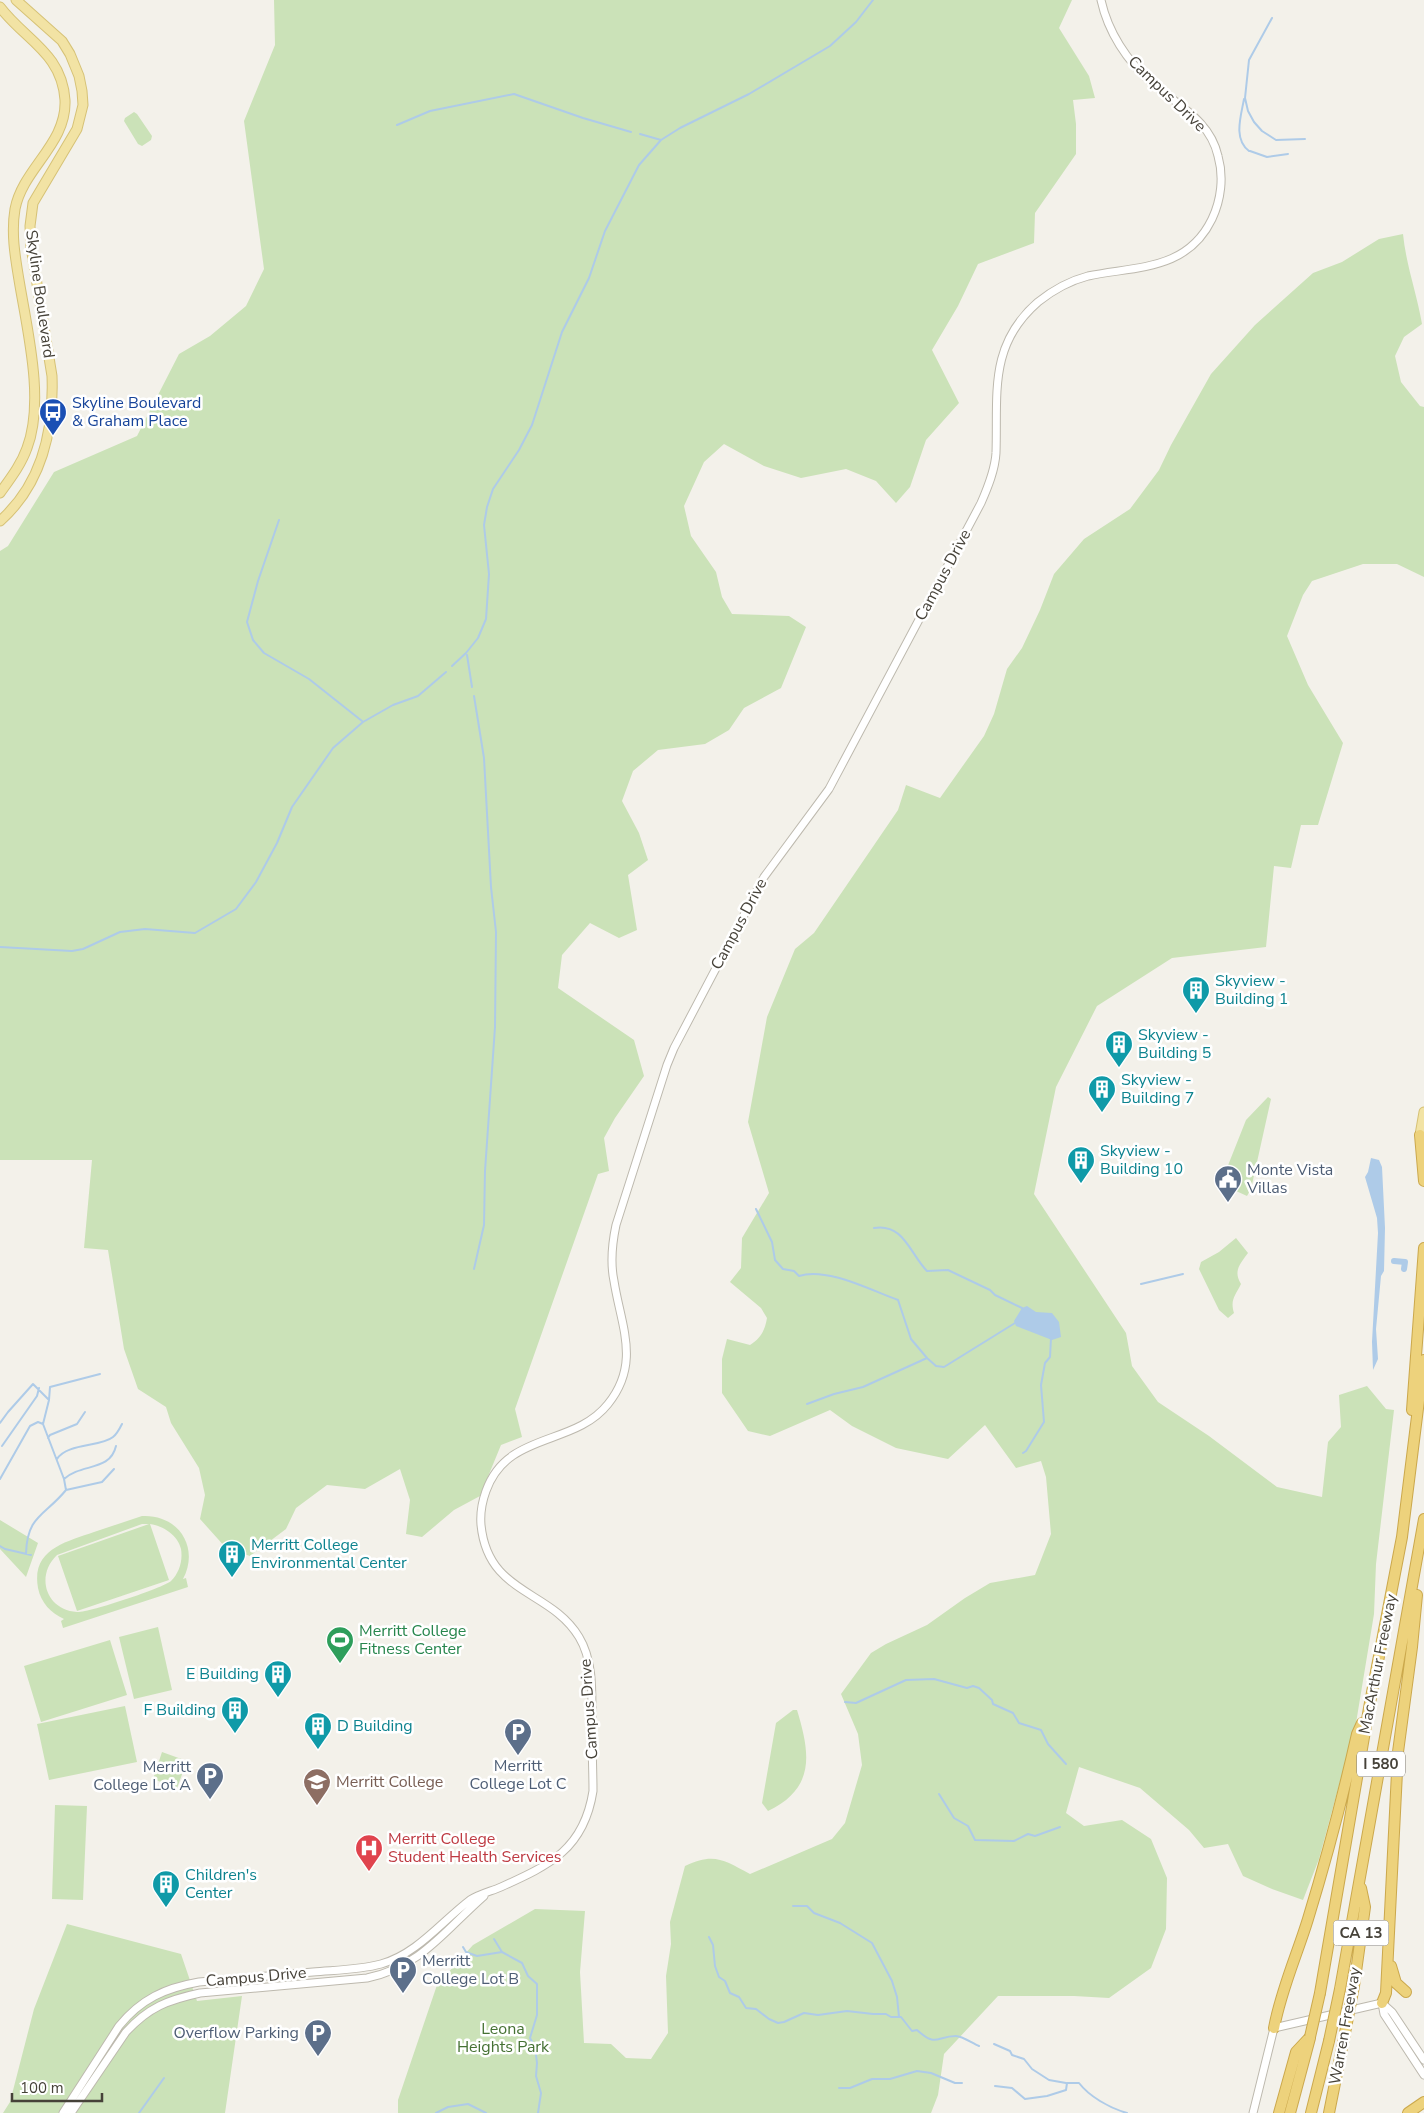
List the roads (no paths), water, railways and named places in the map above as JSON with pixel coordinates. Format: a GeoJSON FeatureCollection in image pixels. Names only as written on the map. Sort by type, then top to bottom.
{"type":"FeatureCollection","features":[{"type":"Feature","properties":{"kind":"highway"},"geometry":{"type":"LineString","coordinates":[[1422,1135],[1424,1182]]}},
{"type":"Feature","properties":{"kind":"highway"},"geometry":{"type":"LineString","coordinates":[[1408,1493],[1414,1361],[1424,1248]]}},
{"type":"Feature","properties":{"kind":"highway","name":"MacArthur Freeway"},"geometry":{"type":"LineString","coordinates":[[1290,2113],[1320,1993],[1369,1708],[1396,1576],[1424,1360]]}},
{"type":"Feature","properties":{"kind":"highway","name":"MacArthur Freeway"},"geometry":{"type":"LineString","coordinates":[[1311,2113],[1340,1989],[1424,1519]]}},
{"type":"Feature","properties":{"kind":"highway"},"geometry":{"type":"LineString","coordinates":[[1382,2003],[1386,1993],[1398,1752],[1414,1633],[1421,1539]]}},
{"type":"Feature","properties":{"kind":"highway"},"geometry":{"type":"LineString","coordinates":[[1274,2028],[1277,2012],[1306,1926],[1336,1825],[1358,1734],[1369,1708]]}},
{"type":"Feature","properties":{"kind":"highway","name":"Warren Freeway"},"geometry":{"type":"LineString","coordinates":[[1329,2113],[1354,1986],[1364,1907],[1360,1880]]}},
{"type":"Feature","properties":{"kind":"highway"},"geometry":{"type":"LineString","coordinates":[[1388,1946],[1392,1977],[1406,1992]]}},
{"type":"Feature","properties":{"kind":"highway"},"geometry":{"type":"LineString","coordinates":[[1279,2113],[1296,2052],[1306,2043]]}},
{"type":"Feature","properties":{"kind":"highway"},"geometry":{"type":"LineString","coordinates":[[1408,2113],[1424,2102]]}},
{"type":"Feature","properties":{"kind":"main road","name":"Skyline Boulevard"},"geometry":{"type":"LineString","coordinates":[[0,521],[28,486],[38,468],[48,440],[53,397],[52,376],[31,247],[30,226],[33,203],[71,142],[77,129],[83,105],[79,76],[66,47],[62,41],[16,0]]}},
{"type":"Feature","properties":{"kind":"main road","name":"Skyline Boulevard"},"geometry":{"type":"LineString","coordinates":[[0,7],[39,45],[53,62],[62,81],[65,101],[63,119],[57,137],[26,182],[15,208],[14,250],[34,374],[33,425],[28,447],[19,467],[0,493]]}},
{"type":"Feature","properties":{"kind":"main road"},"geometry":{"type":"LineString","coordinates":[[1422,1135],[1424,1112]]}},
{"type":"Feature","properties":{"kind":"street","name":"Campus Drive"},"geometry":{"type":"LineString","coordinates":[[63,2113],[119,2026],[130,2013],[153,1996],[177,1986],[199,1982],[381,1964],[406,1952],[421,1942],[472,1899],[556,1859],[572,1842],[583,1824],[590,1806],[593,1774],[590,1672],[585,1649],[573,1629],[564,1619],[514,1585],[493,1563],[483,1539],[481,1523],[484,1497],[494,1473],[510,1457],[526,1447],[590,1421],[607,1405],[621,1383],[625,1368],[627,1343],[613,1281],[612,1243],[644,1135],[674,1048],[764,877],[829,789],[981,503],[993,473],[996,454],[995,409],[998,368],[1012,333],[1036,304],[1061,286],[1087,277],[1155,265],[1180,254],[1204,233],[1215,212],[1221,184],[1221,169],[1212,140],[1194,116],[1151,82],[1130,60],[1110,27],[1101,0]]}},
{"type":"Feature","properties":{"kind":"street","name":"Campus Drive"},"geometry":{"type":"LineString","coordinates":[[71,2113],[126,2032],[137,2020],[156,2007],[180,1997],[209,1992],[329,1982],[384,1974],[408,1964],[433,1946],[487,1893]]}},
{"type":"Feature","properties":{"kind":"street"},"geometry":{"type":"LineString","coordinates":[[1253,2113],[1274,2028],[1382,2003]]}},
{"type":"Feature","properties":{"kind":"street"},"geometry":{"type":"LineString","coordinates":[[1382,2003],[1392,2012],[1424,2060]]}},
{"type":"Feature","properties":{"kind":"street"},"geometry":{"type":"LineString","coordinates":[[1382,2003],[1384,2014],[1424,2075]]}},
{"type":"Feature","properties":{"kind":"water"},"geometry":{"type":"Polygon","coordinates":[[[1371,1158],[1379,1160],[1382,1167],[1385,1228],[1384,1271],[1381,1276],[1376,1329],[1378,1359],[1373,1370],[1372,1342],[1378,1233],[1377,1218],[1365,1177],[1371,1158]]]}},
{"type":"Feature","properties":{"kind":"water"},"geometry":{"type":"Polygon","coordinates":[[[1027,1306],[1036,1312],[1052,1313],[1059,1322],[1061,1337],[1052,1340],[1016,1326],[1014,1321],[1022,1308],[1027,1306]]]}},
{"type":"Feature","properties":{"kind":"waterway"},"geometry":{"type":"LineString","coordinates":[[452,666],[478,638],[486,619],[489,574],[484,525],[493,489],[519,450],[532,425],[562,332],[589,278],[605,231],[639,165],[661,140],[680,128],[749,94],[830,46],[856,22],[873,0]]}},
{"type":"Feature","properties":{"kind":"waterway"},"geometry":{"type":"LineString","coordinates":[[1272,18],[1249,60],[1245,98],[1248,111],[1254,122],[1262,131],[1276,140]]}},
{"type":"Feature","properties":{"kind":"waterway"},"geometry":{"type":"LineString","coordinates":[[397,125],[430,111],[514,94],[583,118],[631,132]]}},
{"type":"Feature","properties":{"kind":"waterway"},"geometry":{"type":"LineString","coordinates":[[1244,99],[1239,127],[1241,140],[1249,151]]}},
{"type":"Feature","properties":{"kind":"waterway"},"geometry":{"type":"LineString","coordinates":[[640,134],[661,140]]}},
{"type":"Feature","properties":{"kind":"waterway"},"geometry":{"type":"LineString","coordinates":[[1276,140],[1305,139]]}},
{"type":"Feature","properties":{"kind":"waterway"},"geometry":{"type":"LineString","coordinates":[[1250,151],[1267,157],[1288,154]]}},
{"type":"Feature","properties":{"kind":"waterway"},"geometry":{"type":"LineString","coordinates":[[279,520],[258,581],[247,622],[253,640],[264,653],[309,679],[362,721]]}},
{"type":"Feature","properties":{"kind":"waterway"},"geometry":{"type":"LineString","coordinates":[[467,655],[472,687]]}},
{"type":"Feature","properties":{"kind":"waterway"},"geometry":{"type":"LineString","coordinates":[[0,947],[72,951],[83,949],[120,932],[145,929],[195,933],[236,909],[256,882],[277,843],[292,807],[333,748],[363,722],[393,705],[418,696],[446,672]]}},
{"type":"Feature","properties":{"kind":"waterway"},"geometry":{"type":"LineString","coordinates":[[474,696],[484,758],[491,887],[496,932],[495,1027],[485,1171],[484,1225],[474,1269]]}},
{"type":"Feature","properties":{"kind":"waterway"},"geometry":{"type":"LineString","coordinates":[[756,1209],[772,1242],[775,1260],[783,1269],[794,1271],[799,1276],[810,1274],[835,1277],[898,1300],[911,1339],[927,1358]]}},
{"type":"Feature","properties":{"kind":"waterway"},"geometry":{"type":"LineString","coordinates":[[874,1228],[893,1230],[905,1241],[927,1271],[948,1270],[1022,1308]]}},
{"type":"Feature","properties":{"kind":"waterway"},"geometry":{"type":"LineString","coordinates":[[1394,1261],[1405,1262],[1404,1269]]}},
{"type":"Feature","properties":{"kind":"waterway"},"geometry":{"type":"LineString","coordinates":[[1141,1284],[1183,1274]]}},
{"type":"Feature","properties":{"kind":"waterway"},"geometry":{"type":"LineString","coordinates":[[807,1404],[834,1394],[863,1387],[927,1358],[936,1366],[944,1367],[1015,1323]]}},
{"type":"Feature","properties":{"kind":"waterway"},"geometry":{"type":"LineString","coordinates":[[1023,1453],[1044,1422],[1041,1385],[1045,1363],[1050,1357],[1051,1338]]}},
{"type":"Feature","properties":{"kind":"waterway"},"geometry":{"type":"LineString","coordinates":[[26,1554],[27,1541],[34,1523],[66,1490],[64,1479],[43,1424],[50,1387],[100,1374]]}},
{"type":"Feature","properties":{"kind":"waterway"},"geometry":{"type":"LineString","coordinates":[[0,1423],[33,1384],[49,1400]]}},
{"type":"Feature","properties":{"kind":"waterway"},"geometry":{"type":"LineString","coordinates":[[2,1446],[37,1396],[39,1388]]}},
{"type":"Feature","properties":{"kind":"waterway"},"geometry":{"type":"LineString","coordinates":[[48,1438],[50,1435],[77,1424],[85,1412]]}},
{"type":"Feature","properties":{"kind":"waterway"},"geometry":{"type":"LineString","coordinates":[[0,1479],[30,1426],[38,1422],[43,1424]]}},
{"type":"Feature","properties":{"kind":"waterway"},"geometry":{"type":"LineString","coordinates":[[57,1459],[68,1450],[108,1440],[116,1434],[122,1424]]}},
{"type":"Feature","properties":{"kind":"waterway"},"geometry":{"type":"LineString","coordinates":[[64,1479],[71,1474],[108,1460],[116,1446]]}},
{"type":"Feature","properties":{"kind":"waterway"},"geometry":{"type":"LineString","coordinates":[[66,1490],[102,1482],[114,1469]]}},
{"type":"Feature","properties":{"kind":"waterway"},"geometry":{"type":"LineString","coordinates":[[0,1546],[31,1555]]}},
{"type":"Feature","properties":{"kind":"waterway"},"geometry":{"type":"LineString","coordinates":[[845,1702],[856,1703],[906,1680],[934,1679],[967,1688],[973,1686],[979,1688],[992,1700],[993,1704],[1013,1713],[1019,1723],[1041,1730],[1048,1744],[1066,1764]]}},
{"type":"Feature","properties":{"kind":"waterway"},"geometry":{"type":"LineString","coordinates":[[939,1794],[954,1818],[968,1826],[975,1840],[1014,1841],[1028,1834],[1035,1836],[1060,1827]]}},
{"type":"Feature","properties":{"kind":"waterway"},"geometry":{"type":"LineString","coordinates":[[793,1906],[807,1906],[814,1913],[840,1923],[872,1943],[892,1981],[897,1997],[899,2017]]}},
{"type":"Feature","properties":{"kind":"waterway"},"geometry":{"type":"LineString","coordinates":[[709,1937],[713,1945],[715,1966],[719,1977],[725,1981],[730,1993],[739,1997],[746,2008],[756,2009],[778,2023],[804,2013],[818,2015],[847,2011],[886,2014],[891,2017],[901,2017],[912,2031],[917,2030],[929,2039],[936,2040],[949,2036],[958,2036],[979,2046]]}},
{"type":"Feature","properties":{"kind":"waterway"},"geometry":{"type":"LineString","coordinates":[[494,1939],[502,1952],[522,1963],[528,1976],[537,1984],[537,2015],[530,2038],[535,2047],[536,2076],[541,2093],[538,2113]]}},
{"type":"Feature","properties":{"kind":"waterway"},"geometry":{"type":"LineString","coordinates":[[463,1947],[466,1952],[477,1956],[502,1952]]}},
{"type":"Feature","properties":{"kind":"waterway"},"geometry":{"type":"LineString","coordinates":[[994,2044],[1010,2051],[1012,2055],[1024,2059],[1032,2069],[1049,2080],[1066,2083]]}},
{"type":"Feature","properties":{"kind":"waterway"},"geometry":{"type":"LineString","coordinates":[[839,2088],[850,2088],[872,2079],[890,2079],[917,2071],[931,2073],[955,2083],[962,2083]]}},
{"type":"Feature","properties":{"kind":"waterway"},"geometry":{"type":"LineString","coordinates":[[139,2113],[164,2078]]}},
{"type":"Feature","properties":{"kind":"waterway"},"geometry":{"type":"LineString","coordinates":[[995,2086],[1012,2088],[1025,2099],[1047,2096],[1066,2090],[1067,2083],[1079,2083],[1100,2101],[1127,2113]]}},
{"type":"Feature","properties":{"kind":"waterway"},"geometry":{"type":"LineString","coordinates":[[436,2113],[448,2107],[468,2104],[486,2113]]}},
{"type":"Feature","properties":{"kind":"place","name":"Skyline Boulevard & Graham Place"},"geometry":{"type":"Point","coordinates":[53,436]}},
{"type":"Feature","properties":{"kind":"place","name":"Skyview - Building 1"},"geometry":{"type":"Point","coordinates":[1196,1014]}},
{"type":"Feature","properties":{"kind":"place","name":"Skyview - Building 5"},"geometry":{"type":"Point","coordinates":[1119,1068]}},
{"type":"Feature","properties":{"kind":"place","name":"Skyview - Building 7"},"geometry":{"type":"Point","coordinates":[1102,1113]}},
{"type":"Feature","properties":{"kind":"place","name":"Skyview - Building 10"},"geometry":{"type":"Point","coordinates":[1081,1184]}},
{"type":"Feature","properties":{"kind":"place","name":"Monte Vista Villas"},"geometry":{"type":"Point","coordinates":[1228,1203]}},
{"type":"Feature","properties":{"kind":"place","name":"Merritt College Environmental Center"},"geometry":{"type":"Point","coordinates":[232,1578]}},
{"type":"Feature","properties":{"kind":"place","name":"Merritt College Fitness Center"},"geometry":{"type":"Point","coordinates":[340,1664]}},
{"type":"Feature","properties":{"kind":"place","name":"E Building"},"geometry":{"type":"Point","coordinates":[278,1698]}},
{"type":"Feature","properties":{"kind":"place","name":"F Building"},"geometry":{"type":"Point","coordinates":[235,1734]}},
{"type":"Feature","properties":{"kind":"place","name":"D Building"},"geometry":{"type":"Point","coordinates":[318,1750]}},
{"type":"Feature","properties":{"kind":"place","name":"Merritt College Lot C"},"geometry":{"type":"Point","coordinates":[518,1756]}},
{"type":"Feature","properties":{"kind":"place","name":"Merritt College Lot A"},"geometry":{"type":"Point","coordinates":[210,1800]}},
{"type":"Feature","properties":{"kind":"place","name":"Merritt College"},"geometry":{"type":"Point","coordinates":[317,1806]}},
{"type":"Feature","properties":{"kind":"place","name":"Merritt College Student Health Services"},"geometry":{"type":"Point","coordinates":[369,1872]}},
{"type":"Feature","properties":{"kind":"place","name":"Children's Center"},"geometry":{"type":"Point","coordinates":[166,1908]}},
{"type":"Feature","properties":{"kind":"place","name":"Merritt College Lot B"},"geometry":{"type":"Point","coordinates":[403,1994]}},
{"type":"Feature","properties":{"kind":"place","name":"Overflow Parking"},"geometry":{"type":"Point","coordinates":[318,2057]}},
{"type":"Feature","properties":{"kind":"park label","name":"Leona Heights Park"},"geometry":{"type":"Point","coordinates":[503,2038]}}]}
